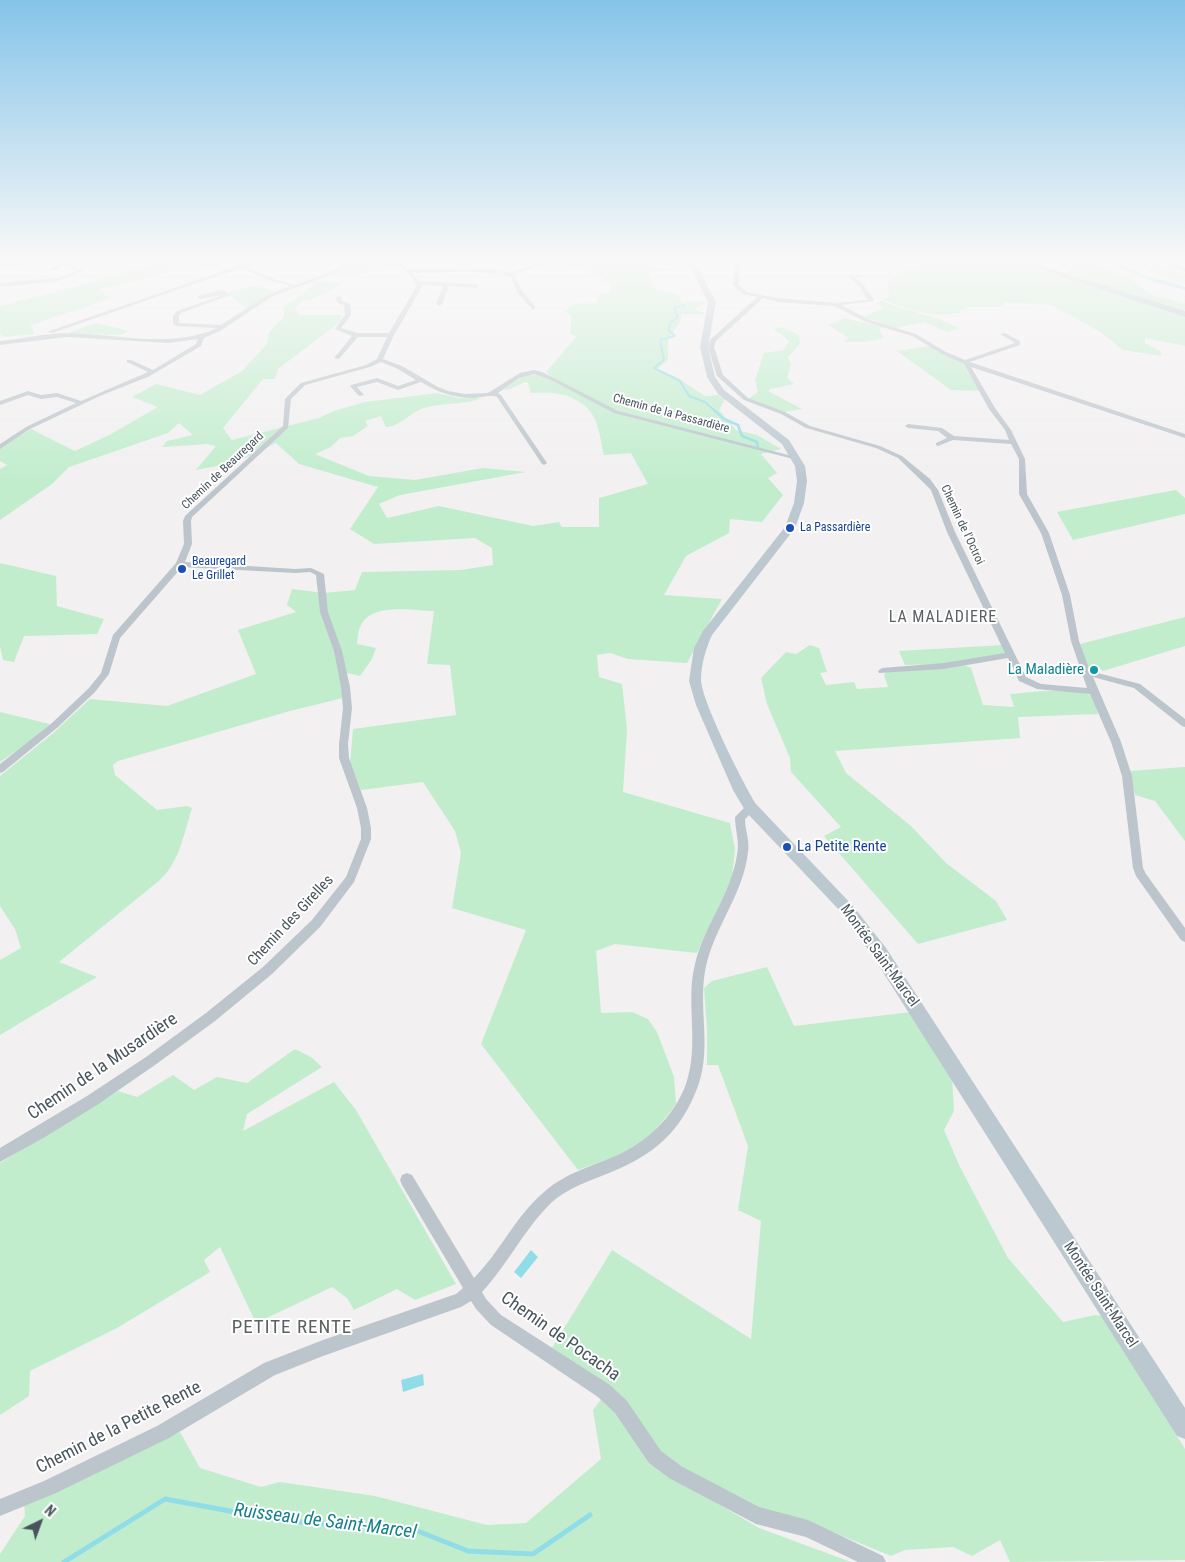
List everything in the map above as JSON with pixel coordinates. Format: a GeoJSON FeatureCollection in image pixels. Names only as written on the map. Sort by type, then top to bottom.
{"type":"FeatureCollection","features":[{"type":"Feature","properties":{"kind":"main road","name":"Montée Saint-Marcel"},"geometry":{"type":"LineString","coordinates":[[709,335],[708,347],[711,377],[717,388],[786,442],[797,458],[802,481],[799,503],[793,523],[779,544],[707,634],[695,669],[695,681],[702,705],[724,758],[751,808],[837,898],[872,940],[1185,1428]]}},
{"type":"Feature","properties":{"kind":"street"},"geometry":{"type":"LineString","coordinates":[[7,342],[38,335]]}},
{"type":"Feature","properties":{"kind":"street"},"geometry":{"type":"LineString","coordinates":[[0,343],[78,335],[168,341],[206,335]]}},
{"type":"Feature","properties":{"kind":"street"},"geometry":{"type":"LineString","coordinates":[[337,358],[356,335],[391,335],[380,360]]}},
{"type":"Feature","properties":{"kind":"street"},"geometry":{"type":"LineString","coordinates":[[708,347],[719,335]]}},
{"type":"Feature","properties":{"kind":"street"},"geometry":{"type":"LineString","coordinates":[[915,335],[944,353],[966,362],[1184,436]]}},
{"type":"Feature","properties":{"kind":"street"},"geometry":{"type":"LineString","coordinates":[[966,362],[1018,344],[1018,342],[1004,335]]}},
{"type":"Feature","properties":{"kind":"street"},"geometry":{"type":"LineString","coordinates":[[0,447],[28,428],[153,372],[199,345],[201,337]]}},
{"type":"Feature","properties":{"kind":"street","name":"Chemin de l'Octroi"},"geometry":{"type":"LineString","coordinates":[[708,347],[720,376],[746,399],[783,413],[808,427],[878,447],[900,457],[927,481],[934,490],[951,532],[1022,679],[1040,687],[1093,691]]}},
{"type":"Feature","properties":{"kind":"street","name":"Chemin de la Passardière"},"geometry":{"type":"LineString","coordinates":[[380,360],[399,367],[439,390],[460,396],[493,393],[519,375],[532,372],[543,374],[594,403],[616,412],[797,458]]}},
{"type":"Feature","properties":{"kind":"street","name":"Chemin de Beauregard"},"geometry":{"type":"LineString","coordinates":[[0,769],[30,747],[92,690],[109,668],[116,637],[180,564],[188,544],[187,520],[286,427],[288,400],[296,389],[317,379],[368,366],[380,360]]}},
{"type":"Feature","properties":{"kind":"street"},"geometry":{"type":"LineString","coordinates":[[129,361],[153,372]]}},
{"type":"Feature","properties":{"kind":"street"},"geometry":{"type":"LineString","coordinates":[[966,362],[992,409],[1015,442],[1022,459],[1023,494],[1045,533],[1066,595],[1072,631],[1093,691],[1116,742],[1127,776],[1138,868],[1141,876],[1185,938]]}},
{"type":"Feature","properties":{"kind":"street"},"geometry":{"type":"LineString","coordinates":[[361,395],[353,386],[373,380],[380,380],[398,388],[421,380]]}},
{"type":"Feature","properties":{"kind":"street"},"geometry":{"type":"LineString","coordinates":[[0,403],[28,393],[41,397],[57,395],[82,403]]}},
{"type":"Feature","properties":{"kind":"street"},"geometry":{"type":"LineString","coordinates":[[493,393],[499,396],[544,463]]}},
{"type":"Feature","properties":{"kind":"street"},"geometry":{"type":"LineString","coordinates":[[908,426],[940,429],[952,438]]}},
{"type":"Feature","properties":{"kind":"street"},"geometry":{"type":"LineString","coordinates":[[938,444],[952,438],[1015,442]]}},
{"type":"Feature","properties":{"kind":"street","name":"Chemin des Girelles"},"geometry":{"type":"LineString","coordinates":[[180,564],[295,571],[311,570],[320,574],[323,609],[336,643],[346,691],[347,722],[344,757],[359,798],[366,826],[363,852],[357,869],[343,890],[286,952],[226,1007]]}},
{"type":"Feature","properties":{"kind":"street"},"geometry":{"type":"LineString","coordinates":[[882,671],[944,666],[1011,655]]}},
{"type":"Feature","properties":{"kind":"street"},"geometry":{"type":"LineString","coordinates":[[1087,673],[1137,686],[1185,724]]}},
{"type":"Feature","properties":{"kind":"street","name":"Chemin de la Petite Rente"},"geometry":{"type":"LineString","coordinates":[[0,1508],[50,1487],[163,1432],[270,1369],[323,1348],[461,1300],[475,1290],[548,1197],[563,1186],[649,1146],[658,1137],[688,1096],[700,1059],[699,1021],[695,989],[701,961],[738,876],[744,851],[739,826],[740,817],[751,808]]}},
{"type":"Feature","properties":{"kind":"street","name":"Chemin de la Musardière"},"geometry":{"type":"LineString","coordinates":[[0,1155],[64,1118],[226,1007]]}},
{"type":"Feature","properties":{"kind":"street"},"geometry":{"type":"LineString","coordinates":[[408,1180],[475,1290]]}},
{"type":"Feature","properties":{"kind":"street","name":"Chemin de Pocacha"},"geometry":{"type":"LineString","coordinates":[[475,1290],[481,1304],[496,1320],[604,1391],[620,1407],[655,1457],[675,1472],[756,1515],[808,1529],[877,1562]]}},
{"type":"Feature","properties":{"kind":"green space"},"geometry":{"type":"Polygon","coordinates":[[[1,335],[25,335],[5,337],[1,335]]]}},
{"type":"Feature","properties":{"kind":"green space"},"geometry":{"type":"Polygon","coordinates":[[[269,335],[323,335],[278,369],[275,379],[263,379],[223,428],[232,440],[319,418],[334,411],[365,402],[438,393],[459,398],[481,398],[424,408],[396,425],[386,427],[381,416],[365,421],[368,426],[353,436],[340,438],[331,447],[315,454],[369,476],[415,480],[483,468],[526,472],[400,495],[379,504],[387,518],[439,506],[533,526],[559,522],[562,527],[599,527],[599,498],[648,484],[631,453],[604,455],[598,428],[592,414],[587,407],[573,398],[556,393],[531,393],[528,383],[525,382],[503,390],[526,375],[553,378],[546,372],[577,336],[573,335],[672,335],[668,341],[668,360],[657,369],[676,377],[705,396],[718,395],[725,399],[719,410],[736,430],[757,435],[781,449],[761,454],[777,473],[768,478],[783,495],[762,522],[730,519],[729,533],[686,556],[664,595],[722,599],[687,663],[628,659],[610,653],[597,655],[599,677],[622,684],[627,729],[623,792],[730,823],[735,849],[732,878],[697,953],[615,944],[596,951],[601,1013],[632,1012],[648,1019],[657,1032],[674,1077],[676,1104],[665,1119],[634,1147],[578,1170],[481,1044],[526,930],[452,908],[461,853],[455,831],[423,782],[361,790],[350,763],[353,729],[456,715],[450,665],[427,664],[434,611],[384,610],[367,618],[360,627],[357,644],[376,648],[372,659],[360,676],[339,671],[343,698],[290,711],[118,761],[113,765],[115,775],[157,810],[187,806],[192,808],[177,855],[160,880],[59,962],[97,977],[0,1035],[0,960],[21,948],[15,929],[0,906],[0,776],[52,734],[90,699],[167,706],[256,674],[238,630],[296,612],[287,605],[292,589],[324,593],[355,590],[362,572],[461,570],[493,565],[492,548],[475,538],[374,544],[350,529],[378,487],[299,464],[276,443],[237,462],[196,470],[216,446],[207,444],[162,447],[167,441],[193,435],[179,423],[168,433],[69,467],[52,484],[0,520],[0,469],[7,465],[0,461],[0,448],[31,429],[75,451],[111,434],[158,407],[132,397],[156,384],[200,395],[242,371],[266,345],[269,335]]]}},
{"type":"Feature","properties":{"kind":"green space"},"geometry":{"type":"Polygon","coordinates":[[[781,335],[799,335],[800,344],[788,357],[791,364],[787,378],[794,384],[768,391],[802,409],[784,412],[748,399],[758,392],[755,380],[764,353],[784,350],[789,341],[781,335]]]}},
{"type":"Feature","properties":{"kind":"green space"},"geometry":{"type":"Polygon","coordinates":[[[844,335],[882,335],[884,338],[865,342],[844,342],[849,338],[844,335]]]}},
{"type":"Feature","properties":{"kind":"green space"},"geometry":{"type":"Polygon","coordinates":[[[1104,335],[1185,335],[1185,346],[1145,338],[1145,343],[1160,351],[1162,356],[1123,350],[1104,335]]]}},
{"type":"Feature","properties":{"kind":"green space"},"geometry":{"type":"Polygon","coordinates":[[[930,346],[962,362],[980,391],[951,390],[897,351],[930,346]]]}},
{"type":"Feature","properties":{"kind":"green space"},"geometry":{"type":"Polygon","coordinates":[[[1176,490],[1185,498],[1185,514],[1073,540],[1057,512],[1176,490]]]}},
{"type":"Feature","properties":{"kind":"green space"},"geometry":{"type":"Polygon","coordinates":[[[0,563],[56,576],[57,606],[104,619],[97,634],[24,636],[14,662],[3,660],[0,646],[0,563]]]}},
{"type":"Feature","properties":{"kind":"green space"},"geometry":{"type":"Polygon","coordinates":[[[1185,617],[1185,646],[1103,671],[1098,667],[1087,666],[1080,644],[1185,617]]]}},
{"type":"Feature","properties":{"kind":"green space"},"geometry":{"type":"Polygon","coordinates":[[[810,645],[819,648],[827,672],[820,673],[826,685],[854,682],[857,689],[888,687],[884,675],[886,672],[950,668],[964,665],[971,668],[983,705],[1014,707],[1010,694],[1041,691],[1064,690],[1093,696],[1098,714],[1018,717],[1020,738],[835,751],[846,773],[911,826],[946,863],[996,901],[1007,920],[918,944],[824,836],[841,827],[791,772],[790,758],[767,704],[761,678],[786,652],[796,654],[810,645]]]}},
{"type":"Feature","properties":{"kind":"green space"},"geometry":{"type":"Polygon","coordinates":[[[1003,645],[1006,652],[1004,654],[946,664],[905,665],[899,651],[1003,645]]]}},
{"type":"Feature","properties":{"kind":"green space"},"geometry":{"type":"Polygon","coordinates":[[[0,712],[50,724],[35,738],[0,762],[0,712]]]}},
{"type":"Feature","properties":{"kind":"green space"},"geometry":{"type":"Polygon","coordinates":[[[1185,767],[1185,841],[1155,801],[1135,795],[1129,771],[1185,767]]]}},
{"type":"Feature","properties":{"kind":"green space"},"geometry":{"type":"Polygon","coordinates":[[[767,967],[794,1026],[911,1012],[952,1077],[954,1111],[944,1130],[960,1167],[1008,1258],[1063,1322],[1095,1315],[1103,1316],[1185,1449],[1185,1560],[1010,1562],[1000,1540],[972,1556],[953,1547],[905,1550],[891,1556],[808,1522],[774,1514],[740,1501],[682,1468],[662,1453],[609,1385],[552,1348],[612,1250],[751,1339],[761,1221],[738,1210],[748,1146],[718,1065],[707,1065],[704,988],[712,981],[767,967]]]}},
{"type":"Feature","properties":{"kind":"green space"},"geometry":{"type":"Polygon","coordinates":[[[295,1049],[311,1057],[322,1067],[247,1114],[243,1131],[334,1082],[356,1110],[456,1284],[415,1300],[397,1289],[354,1310],[347,1298],[332,1287],[256,1323],[220,1247],[204,1260],[210,1272],[117,1328],[30,1371],[29,1396],[0,1415],[0,1163],[118,1091],[137,1097],[173,1075],[194,1090],[217,1077],[247,1083],[295,1049]]]}},
{"type":"Feature","properties":{"kind":"green space"},"geometry":{"type":"Polygon","coordinates":[[[602,1398],[619,1415],[664,1472],[759,1528],[851,1562],[0,1562],[0,1554],[25,1516],[24,1503],[180,1432],[200,1468],[261,1487],[280,1482],[375,1496],[487,1525],[526,1523],[601,1459],[593,1410],[602,1398]]]}},
{"type":"Feature","properties":{"kind":"water"},"geometry":{"type":"Polygon","coordinates":[[[531,1250],[538,1257],[521,1278],[514,1272],[531,1250]]]}},
{"type":"Feature","properties":{"kind":"water"},"geometry":{"type":"Polygon","coordinates":[[[423,1374],[424,1385],[403,1392],[401,1380],[423,1374]]]}},
{"type":"Feature","properties":{"kind":"waterway"},"geometry":{"type":"LineString","coordinates":[[674,335],[675,336],[660,340],[664,360],[654,368],[680,381],[689,396],[705,402],[715,411]]}},
{"type":"Feature","properties":{"kind":"waterway"},"geometry":{"type":"LineString","coordinates":[[714,410],[724,419],[738,425],[742,436],[757,442],[758,448]]}},
{"type":"Feature","properties":{"kind":"waterway","name":"Ruisseau de Saint-Marcel"},"geometry":{"type":"LineString","coordinates":[[64,1562],[165,1499],[284,1521],[415,1530],[468,1551],[533,1554],[590,1515]]}},
{"type":"Feature","properties":{"kind":"place","name":"La Passardière"},"geometry":{"type":"Point","coordinates":[790,528]}},
{"type":"Feature","properties":{"kind":"place","name":"Beauregard Le Grillet"},"geometry":{"type":"Point","coordinates":[182,569]}},
{"type":"Feature","properties":{"kind":"place","name":"La Maladière"},"geometry":{"type":"Point","coordinates":[1094,670]}},
{"type":"Feature","properties":{"kind":"place","name":"La Petite Rente"},"geometry":{"type":"Point","coordinates":[787,847]}},
{"type":"Feature","properties":{"kind":"district","name":"LA MALADIERE"},"geometry":{"type":"Point","coordinates":[943,618]}},
{"type":"Feature","properties":{"kind":"district","name":"PETITE RENTE"},"geometry":{"type":"Point","coordinates":[292,1328]}}]}
